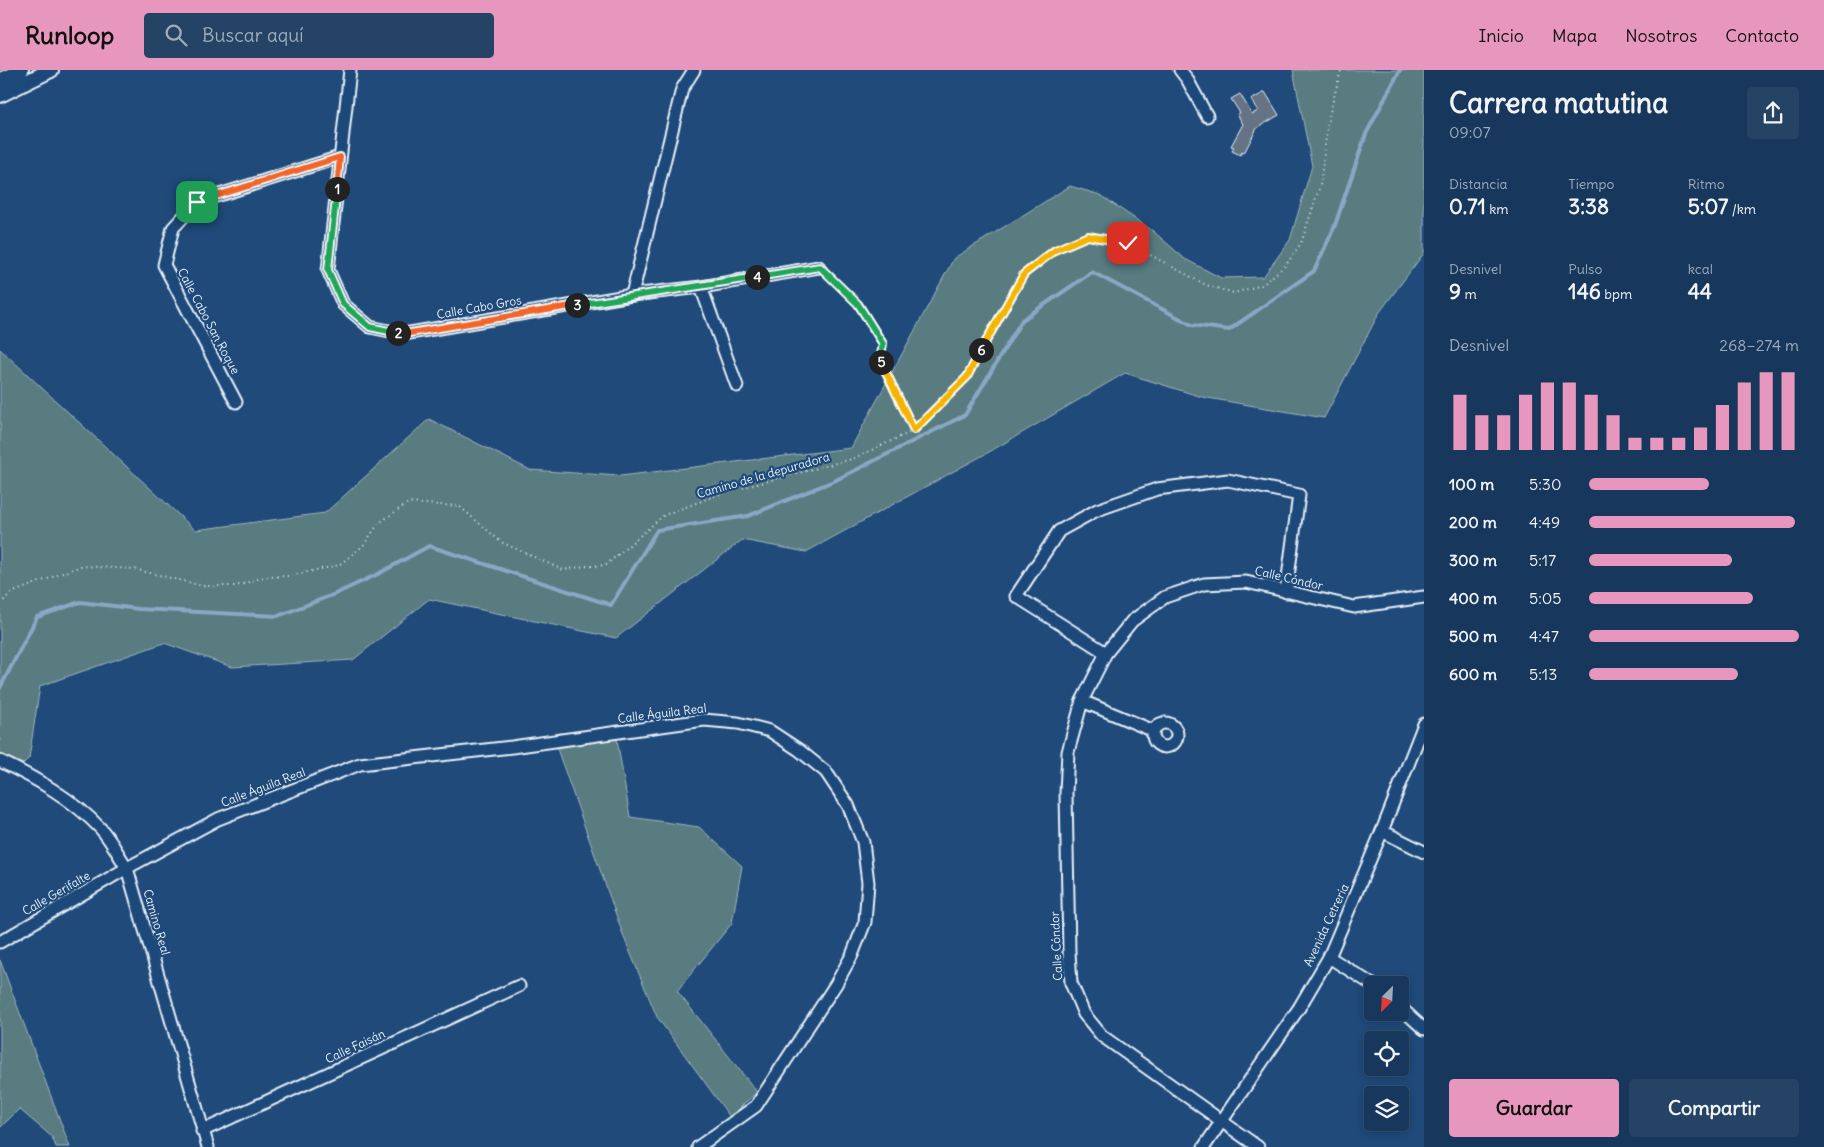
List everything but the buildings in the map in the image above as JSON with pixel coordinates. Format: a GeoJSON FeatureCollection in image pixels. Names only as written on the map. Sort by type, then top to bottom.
{"type":"FeatureCollection","features":[{"type":"Feature","properties":{"kind":"street"},"geometry":{"type":"LineString","coordinates":[[0,81],[21,70]]}},
{"type":"Feature","properties":{"kind":"street"},"geometry":{"type":"LineString","coordinates":[[0,95],[51,70]]}},
{"type":"Feature","properties":{"kind":"street","name":"Calle Cabo Gros"},"geometry":{"type":"LineString","coordinates":[[350,70],[328,270],[343,304],[370,327],[404,334],[632,295],[701,287],[820,267]]}},
{"type":"Feature","properties":{"kind":"street"},"geometry":{"type":"LineString","coordinates":[[632,295],[682,89],[694,70]]}},
{"type":"Feature","properties":{"kind":"street"},"geometry":{"type":"LineString","coordinates":[[1180,70],[1207,116]]}},
{"type":"Feature","properties":{"kind":"street","name":"Calle Cabo San Roque"},"geometry":{"type":"LineString","coordinates":[[236,402],[164,265],[173,228],[197,202],[340,157]]}},
{"type":"Feature","properties":{"kind":"street"},"geometry":{"type":"LineString","coordinates":[[701,287],[737,386]]}},
{"type":"Feature","properties":{"kind":"street"},"geometry":{"type":"LineString","coordinates":[[1106,653],[1016,596],[1059,532],[1098,510],[1157,489],[1228,480],[1299,495],[1286,592]]}},
{"type":"Feature","properties":{"kind":"street","name":"Calle Cóndor"},"geometry":{"type":"LineString","coordinates":[[1258,1147],[1102,1036],[1084,1014],[1071,982],[1066,793],[1068,752],[1082,701],[1106,653],[1132,620],[1165,597],[1204,584],[1246,582],[1354,606],[1424,597]]}},
{"type":"Feature","properties":{"kind":"street"},"geometry":{"type":"LineString","coordinates":[[1082,701],[1154,730]]}},
{"type":"Feature","properties":{"kind":"street","name":"Calle Águila Real"},"geometry":{"type":"LineString","coordinates":[[127,868],[218,818],[360,764],[512,747],[704,720],[738,723],[770,731],[799,750],[826,772],[848,805],[863,842],[868,883],[865,922],[852,956],[836,984],[756,1106],[698,1147]]}},
{"type":"Feature","properties":{"kind":"street","name":"Avenida Cetrería"},"geometry":{"type":"LineString","coordinates":[[1204,1147],[1299,1008],[1329,957],[1382,831],[1424,724]]}},
{"type":"Feature","properties":{"kind":"street","name":"Camino Real"},"geometry":{"type":"LineString","coordinates":[[0,761],[39,780],[75,805],[102,830],[127,868],[208,1147]]}},
{"type":"Feature","properties":{"kind":"street"},"geometry":{"type":"LineString","coordinates":[[1382,831],[1424,852]]}},
{"type":"Feature","properties":{"kind":"street","name":"Calle Gerifalte"},"geometry":{"type":"LineString","coordinates":[[0,942],[127,868]]}},
{"type":"Feature","properties":{"kind":"street"},"geometry":{"type":"LineString","coordinates":[[1329,957],[1364,979]]}},
{"type":"Feature","properties":{"kind":"street","name":"Calle Faisán"},"geometry":{"type":"LineString","coordinates":[[202,1131],[519,986]]}},
{"type":"Feature","properties":{"kind":"street"},"geometry":{"type":"LineString","coordinates":[[1409,1015],[1424,1029]]}},
{"type":"Feature","properties":{"kind":"path","name":"Camino de la depuradora"},"geometry":{"type":"LineString","coordinates":[[0,604],[11,593],[81,566],[134,569],[203,586],[236,586],[264,577],[290,576],[338,565],[363,546],[379,523],[408,503],[459,506],[501,542],[564,570],[606,565],[664,515],[723,493],[852,459],[914,430],[967,377],[1024,274],[1055,250],[1088,236],[1128,243],[1206,285],[1234,293],[1262,285],[1286,266],[1300,242],[1320,186],[1328,120],[1340,70]]}},
{"type":"Feature","properties":{"kind":"path"},"geometry":{"type":"LineString","coordinates":[[820,267],[858,304],[883,344],[880,359],[914,430]]}},
{"type":"Feature","properties":{"kind":"green space"},"geometry":{"type":"Polygon","coordinates":[[[1293,70],[1424,70],[1424,253],[1379,313],[1324,418],[1202,397],[1125,373],[989,452],[806,552],[742,540],[616,638],[429,599],[353,660],[232,667],[164,643],[40,686],[29,758],[23,764],[0,754],[0,349],[195,530],[325,513],[429,419],[530,470],[620,476],[851,448],[954,258],[1070,186],[1100,195],[1153,231],[1185,259],[1221,278],[1263,277],[1290,240],[1312,166],[1293,70]]]}},
{"type":"Feature","properties":{"kind":"green space"},"geometry":{"type":"Polygon","coordinates":[[[617,739],[630,817],[699,827],[742,866],[732,923],[677,991],[757,1092],[730,1117],[657,1017],[625,940],[556,746],[617,739]]]}},
{"type":"Feature","properties":{"kind":"green space"},"geometry":{"type":"Polygon","coordinates":[[[0,960],[70,1147],[56,1147],[52,1137],[19,1109],[0,1128],[0,960]]]}},
{"type":"Feature","properties":{"kind":"waterway"},"geometry":{"type":"LineString","coordinates":[[0,688],[37,617],[80,602],[139,609],[278,616],[335,594],[378,574],[429,546],[611,605],[657,530],[748,516],[836,480],[965,415],[1022,320],[1092,272],[1192,325],[1229,330],[1314,271],[1334,228],[1366,134],[1400,70]]}},
{"type":"Feature","properties":{"kind":"route"},"geometry":{"type":"LineString","coordinates":[[197,202],[340,157],[328,270],[343,304],[370,327],[404,334],[632,295],[701,287],[820,267],[858,304],[883,344],[880,359],[914,430],[967,377],[1004,307],[1024,274],[1055,250],[1088,236],[1128,243]]}}]}
